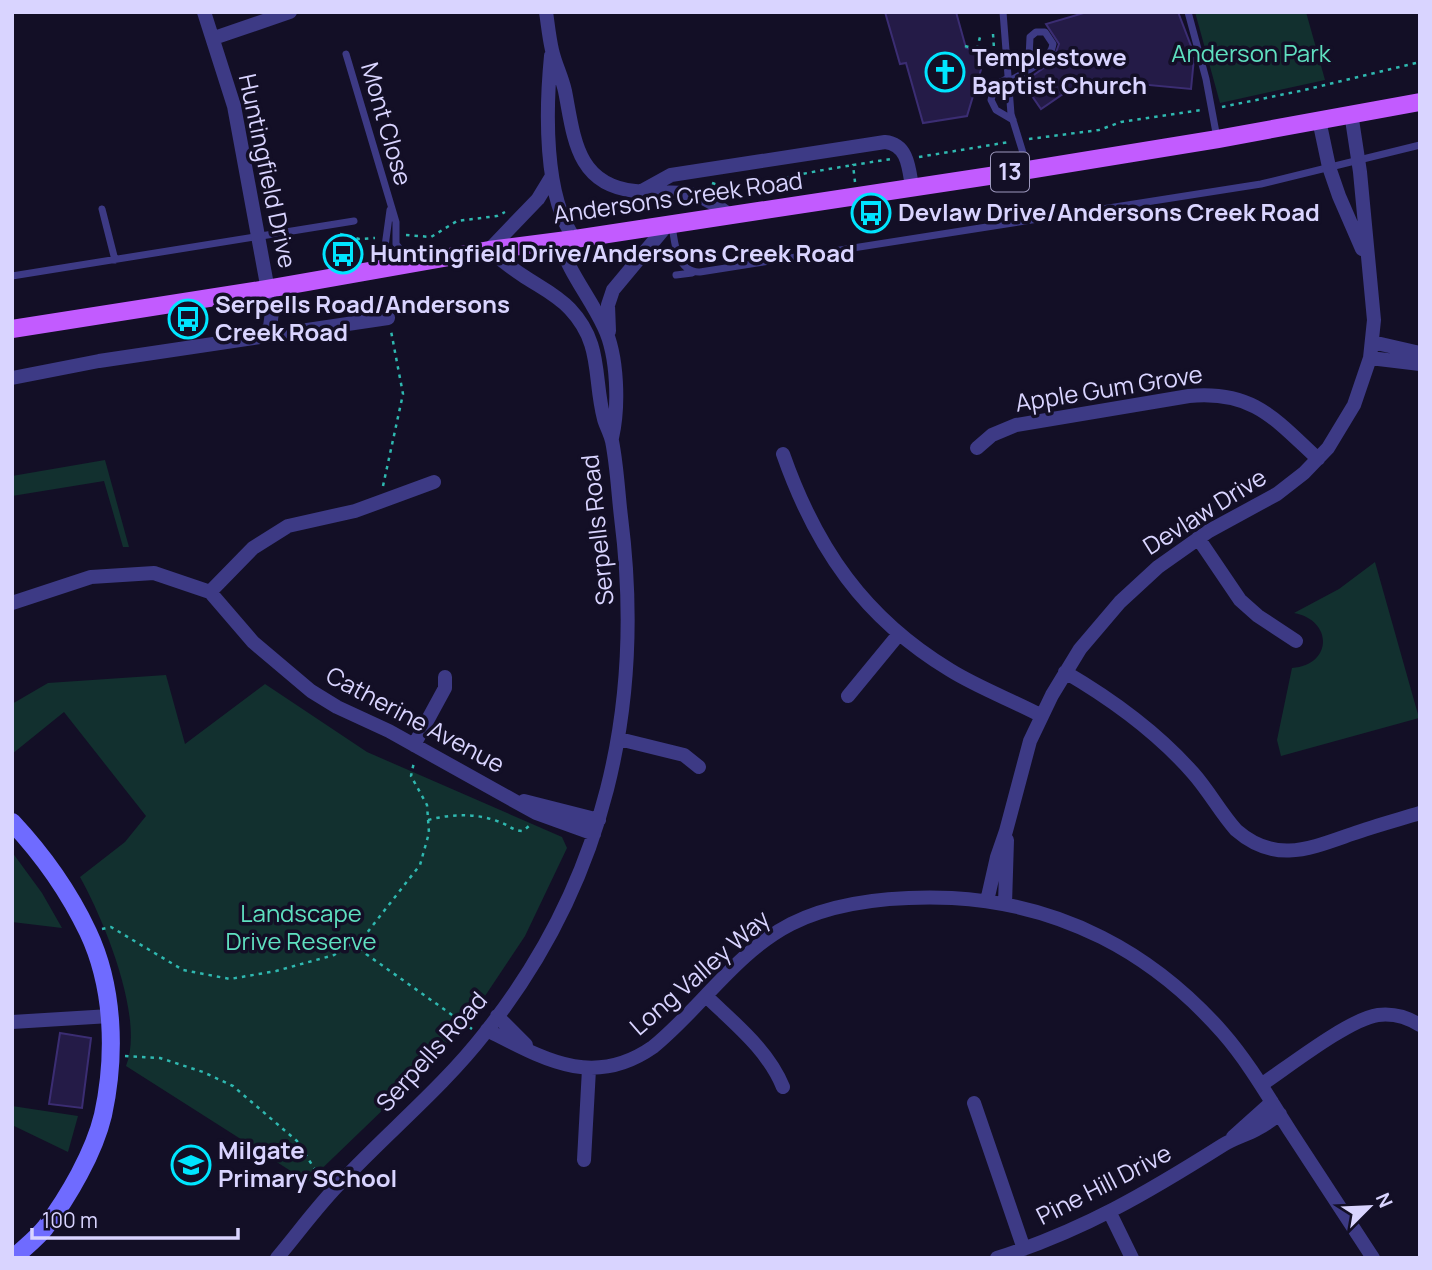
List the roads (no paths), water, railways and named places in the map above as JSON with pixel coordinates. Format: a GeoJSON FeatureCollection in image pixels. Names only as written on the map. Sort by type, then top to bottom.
{"type":"FeatureCollection","features":[{"type":"Feature","properties":{"kind":"main road","name":"Andersons Creek Road"},"geometry":{"type":"LineString","coordinates":[[1351,113],[1420,93]]}},
{"type":"Feature","properties":{"kind":"main road","name":"Andersons Creek Road"},"geometry":{"type":"LineString","coordinates":[[12,329],[267,289],[489,250],[1028,170],[1420,102]]}},
{"type":"Feature","properties":{"kind":"street","name":"Huntingfield Drive"},"geometry":{"type":"LineString","coordinates":[[204,12],[234,106],[259,238],[272,319],[270,327],[261,337]]}},
{"type":"Feature","properties":{"kind":"street"},"geometry":{"type":"LineString","coordinates":[[214,38],[290,12]]}},
{"type":"Feature","properties":{"kind":"street","name":"Serpells Road"},"geometry":{"type":"LineString","coordinates":[[546,12],[552,51],[563,84],[573,137],[581,158],[604,181],[622,189],[694,193],[731,216]]}},
{"type":"Feature","properties":{"kind":"street","name":"Serpells Road"},"geometry":{"type":"LineString","coordinates":[[552,51],[547,106],[552,176],[567,228],[569,267],[605,328],[610,348],[617,416],[612,440]]}},
{"type":"Feature","properties":{"kind":"street","name":"Devlaw Drive"},"geometry":{"type":"LineString","coordinates":[[987,901],[1022,767],[1042,716],[1065,672],[1087,640],[1120,602],[1158,567],[1198,538],[1277,495],[1318,460],[1347,418],[1359,393],[1370,358],[1373,298],[1367,260],[1359,159],[1351,113]]}},
{"type":"Feature","properties":{"kind":"street","name":"Devlaw Drive"},"geometry":{"type":"LineString","coordinates":[[1319,120],[1329,167],[1367,260]]}},
{"type":"Feature","properties":{"kind":"street"},"geometry":{"type":"LineString","coordinates":[[640,192],[671,175],[885,142],[899,147],[906,158],[912,187]]}},
{"type":"Feature","properties":{"kind":"street"},"geometry":{"type":"LineString","coordinates":[[489,250],[538,199],[552,176]]}},
{"type":"Feature","properties":{"kind":"street","name":"Serpells Road"},"geometry":{"type":"LineString","coordinates":[[610,348],[610,296],[616,285],[670,224]]}},
{"type":"Feature","properties":{"kind":"street","name":"Serpells Road"},"geometry":{"type":"LineString","coordinates":[[277,1258],[330,1193],[447,1076],[485,1033],[528,972],[551,934],[573,888],[596,827],[619,739],[628,659],[629,602],[612,440],[603,418],[597,368],[589,336],[570,309],[489,250]]}},
{"type":"Feature","properties":{"kind":"street"},"geometry":{"type":"LineString","coordinates":[[12,378],[388,318]]}},
{"type":"Feature","properties":{"kind":"street"},"geometry":{"type":"LineString","coordinates":[[1372,342],[1420,353]]}},
{"type":"Feature","properties":{"kind":"street"},"geometry":{"type":"LineString","coordinates":[[1370,358],[1420,364]]}},
{"type":"Feature","properties":{"kind":"street"},"geometry":{"type":"LineString","coordinates":[[597,368],[613,365]]}},
{"type":"Feature","properties":{"kind":"street","name":"Apple Gum Grove"},"geometry":{"type":"LineString","coordinates":[[977,448],[1002,429],[1029,422],[1215,394],[1257,407],[1277,421],[1318,460]]}},
{"type":"Feature","properties":{"kind":"street"},"geometry":{"type":"LineString","coordinates":[[783,454],[802,504],[828,553],[866,603],[899,635],[953,672],[1042,716]]}},
{"type":"Feature","properties":{"kind":"street"},"geometry":{"type":"LineString","coordinates":[[12,603],[91,577],[154,573],[211,592],[253,548],[288,526],[355,511],[434,482]]}},
{"type":"Feature","properties":{"kind":"street"},"geometry":{"type":"LineString","coordinates":[[1198,538],[1240,600],[1258,616],[1296,641]]}},
{"type":"Feature","properties":{"kind":"street","name":"Catherine Avenue"},"geometry":{"type":"LineString","coordinates":[[211,592],[253,642],[311,691],[337,707],[415,746],[536,813],[596,827]]}},
{"type":"Feature","properties":{"kind":"street"},"geometry":{"type":"LineString","coordinates":[[848,696],[899,635]]}},
{"type":"Feature","properties":{"kind":"street"},"geometry":{"type":"LineString","coordinates":[[1065,672],[1121,706],[1153,733],[1194,774],[1236,830],[1264,847],[1288,852],[1310,848],[1420,813]]}},
{"type":"Feature","properties":{"kind":"street"},"geometry":{"type":"LineString","coordinates":[[415,746],[445,688],[445,677]]}},
{"type":"Feature","properties":{"kind":"street"},"geometry":{"type":"LineString","coordinates":[[619,739],[684,755],[699,767]]}},
{"type":"Feature","properties":{"kind":"street","name":"Catherine Avenue"},"geometry":{"type":"LineString","coordinates":[[506,795],[596,827]]}},
{"type":"Feature","properties":{"kind":"street"},"geometry":{"type":"LineString","coordinates":[[12,822],[32,844],[59,883],[88,933],[101,972],[110,1016],[111,1055],[103,1116],[82,1170],[44,1230],[14,1258]]}},
{"type":"Feature","properties":{"kind":"street","name":"Devlaw Drive"},"geometry":{"type":"LineString","coordinates":[[1005,904],[1006,831]]}},
{"type":"Feature","properties":{"kind":"street","name":"Long Valley Way"},"geometry":{"type":"LineString","coordinates":[[485,1033],[565,1066],[589,1069],[623,1063],[645,1053],[662,1040],[745,958],[790,925],[827,910],[908,898],[1005,904],[1070,922],[1099,934],[1153,967],[1176,985],[1224,1034],[1261,1085],[1373,1258]]}},
{"type":"Feature","properties":{"kind":"street"},"geometry":{"type":"LineString","coordinates":[[706,996],[762,1052],[783,1087]]}},
{"type":"Feature","properties":{"kind":"street"},"geometry":{"type":"LineString","coordinates":[[1261,1085],[1361,1020],[1380,1014],[1391,1014],[1411,1019],[1420,1025]]}},
{"type":"Feature","properties":{"kind":"street"},"geometry":{"type":"LineString","coordinates":[[12,1022],[110,1016]]}},
{"type":"Feature","properties":{"kind":"street","name":"Long Valley Way"},"geometry":{"type":"LineString","coordinates":[[497,1016],[529,1049]]}},
{"type":"Feature","properties":{"kind":"street"},"geometry":{"type":"LineString","coordinates":[[584,1160],[589,1069]]}},
{"type":"Feature","properties":{"kind":"street"},"geometry":{"type":"LineString","coordinates":[[974,1104],[1024,1249]]}},
{"type":"Feature","properties":{"kind":"street","name":"Pine Hill Drive"},"geometry":{"type":"LineString","coordinates":[[997,1258],[1110,1213],[1145,1194],[1276,1108]]}},
{"type":"Feature","properties":{"kind":"street"},"geometry":{"type":"LineString","coordinates":[[1110,1213],[1132,1258]]}},
{"type":"Feature","properties":{"kind":"lane"},"geometry":{"type":"LineString","coordinates":[[1003,12],[1013,120],[1028,170]]}},
{"type":"Feature","properties":{"kind":"lane"},"geometry":{"type":"LineString","coordinates":[[1188,12],[1217,139]]}},
{"type":"Feature","properties":{"kind":"lane"},"geometry":{"type":"LineString","coordinates":[[1013,120],[996,110],[991,100],[995,85],[1026,71],[1051,52],[1052,43],[1046,32],[1036,32],[1030,37],[1026,71]]}},
{"type":"Feature","properties":{"kind":"lane","name":"Mont Close"},"geometry":{"type":"LineString","coordinates":[[346,54],[396,224],[398,248],[411,264]]}},
{"type":"Feature","properties":{"kind":"lane"},"geometry":{"type":"LineString","coordinates":[[676,275],[1247,186],[1420,145]]}},
{"type":"Feature","properties":{"kind":"lane","name":"Mont Close"},"geometry":{"type":"LineString","coordinates":[[382,269],[390,204]]}},
{"type":"Feature","properties":{"kind":"lane"},"geometry":{"type":"LineString","coordinates":[[102,209],[115,260]]}},
{"type":"Feature","properties":{"kind":"lane"},"geometry":{"type":"LineString","coordinates":[[12,276],[354,221]]}},
{"type":"Feature","properties":{"kind":"lane"},"geometry":{"type":"LineString","coordinates":[[670,224],[684,266],[697,272]]}},
{"type":"Feature","properties":{"kind":"place","name":"Templestowe Baptist Church"},"geometry":{"type":"Point","coordinates":[945,72]}},
{"type":"Feature","properties":{"kind":"place","name":"Devlaw Drive/Andersons Creek Road"},"geometry":{"type":"Point","coordinates":[871,213]}},
{"type":"Feature","properties":{"kind":"place","name":"Huntingfield Drive/Andersons Creek Road"},"geometry":{"type":"Point","coordinates":[343,254]}},
{"type":"Feature","properties":{"kind":"place","name":"Serpells Road/Andersons Creek Road"},"geometry":{"type":"Point","coordinates":[188,319]}},
{"type":"Feature","properties":{"kind":"place","name":"Milgate Primary SChool"},"geometry":{"type":"Point","coordinates":[191,1165]}},
{"type":"Feature","properties":{"kind":"park label","name":"Anderson Park"},"geometry":{"type":"Point","coordinates":[1251,54]}},
{"type":"Feature","properties":{"kind":"park label","name":"Landscape Drive Reserve"},"geometry":{"type":"Point","coordinates":[301,928]}}]}
